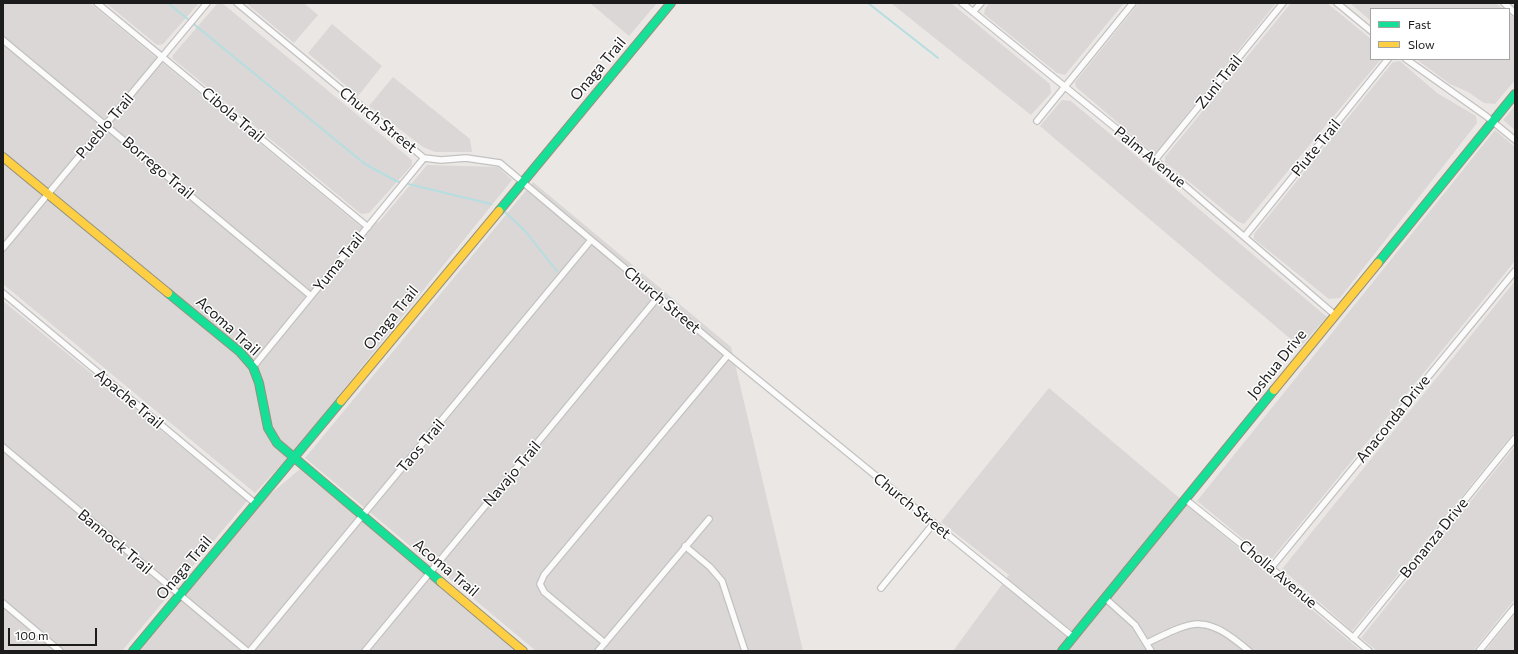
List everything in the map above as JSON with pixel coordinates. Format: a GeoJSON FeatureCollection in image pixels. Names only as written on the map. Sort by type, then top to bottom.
{"type":"FeatureCollection","features":[{"type":"Feature","properties":{"kind":"street","name":"Cibola Trail"},"geometry":{"type":"LineString","coordinates":[[98,3],[368,227]]}},
{"type":"Feature","properties":{"kind":"street","name":"Pueblo Trail"},"geometry":{"type":"LineString","coordinates":[[3,248],[207,3]]}},
{"type":"Feature","properties":{"kind":"street","name":"Church Street"},"geometry":{"type":"LineString","coordinates":[[237,3],[424,158],[441,160],[466,158],[500,163],[728,355],[1073,637]]}},
{"type":"Feature","properties":{"kind":"street","name":"Onaga Trail"},"geometry":{"type":"LineString","coordinates":[[133,651],[671,3]]}},
{"type":"Feature","properties":{"kind":"street","name":"Palm Avenue"},"geometry":{"type":"LineString","coordinates":[[962,3],[1155,160],[1335,315]]}},
{"type":"Feature","properties":{"kind":"street"},"geometry":{"type":"LineString","coordinates":[[973,12],[981,3]]}},
{"type":"Feature","properties":{"kind":"street"},"geometry":{"type":"LineString","coordinates":[[1036,121],[1133,3]]}},
{"type":"Feature","properties":{"kind":"street","name":"Zuni Trail"},"geometry":{"type":"LineString","coordinates":[[1155,160],[1282,3]]}},
{"type":"Feature","properties":{"kind":"street"},"geometry":{"type":"LineString","coordinates":[[1337,3],[1370,30]]}},
{"type":"Feature","properties":{"kind":"street","name":"Borrego Trail"},"geometry":{"type":"LineString","coordinates":[[3,40],[106,124],[311,296]]}},
{"type":"Feature","properties":{"kind":"street","name":"Piute Trail"},"geometry":{"type":"LineString","coordinates":[[1244,236],[1387,60]]}},
{"type":"Feature","properties":{"kind":"street"},"geometry":{"type":"LineString","coordinates":[[1407,60],[1493,122],[1515,140]]}},
{"type":"Feature","properties":{"kind":"street","name":"Joshua Drive"},"geometry":{"type":"LineString","coordinates":[[1062,651],[1515,94]]}},
{"type":"Feature","properties":{"kind":"street","name":"Acoma Trail"},"geometry":{"type":"LineString","coordinates":[[3,156],[240,352],[253,367],[268,428],[277,443],[523,651]]}},
{"type":"Feature","properties":{"kind":"street","name":"Yuma Trail"},"geometry":{"type":"LineString","coordinates":[[253,367],[424,158]]}},
{"type":"Feature","properties":{"kind":"street","name":"Taos Trail"},"geometry":{"type":"LineString","coordinates":[[250,651],[590,240]]}},
{"type":"Feature","properties":{"kind":"street","name":"Anaconda Drive"},"geometry":{"type":"LineString","coordinates":[[1271,568],[1515,271]]}},
{"type":"Feature","properties":{"kind":"street","name":"Apache Trail"},"geometry":{"type":"LineString","coordinates":[[3,293],[256,504]]}},
{"type":"Feature","properties":{"kind":"street","name":"Navajo Trail"},"geometry":{"type":"LineString","coordinates":[[365,651],[658,297]]}},
{"type":"Feature","properties":{"kind":"street"},"geometry":{"type":"LineString","coordinates":[[605,643],[544,592],[540,584],[544,575],[728,355]]}},
{"type":"Feature","properties":{"kind":"street","name":"Bonanza Drive"},"geometry":{"type":"LineString","coordinates":[[1353,638],[1515,438]]}},
{"type":"Feature","properties":{"kind":"street","name":"Bannock Trail"},"geometry":{"type":"LineString","coordinates":[[3,448],[247,651]]}},
{"type":"Feature","properties":{"kind":"street","name":"Cholla Avenue"},"geometry":{"type":"LineString","coordinates":[[1185,499],[1271,568],[1369,651]]}},
{"type":"Feature","properties":{"kind":"street"},"geometry":{"type":"LineString","coordinates":[[598,651],[709,519]]}},
{"type":"Feature","properties":{"kind":"street"},"geometry":{"type":"LineString","coordinates":[[881,588],[934,523]]}},
{"type":"Feature","properties":{"kind":"street"},"geometry":{"type":"LineString","coordinates":[[685,546],[710,567],[722,582],[745,651]]}},
{"type":"Feature","properties":{"kind":"street"},"geometry":{"type":"LineString","coordinates":[[1105,598],[1135,625],[1151,651]]}},
{"type":"Feature","properties":{"kind":"street"},"geometry":{"type":"LineString","coordinates":[[3,603],[60,651]]}},
{"type":"Feature","properties":{"kind":"street"},"geometry":{"type":"LineString","coordinates":[[1479,651],[1515,606]]}},
{"type":"Feature","properties":{"kind":"street"},"geometry":{"type":"LineString","coordinates":[[1147,643],[1178,628],[1195,624],[1210,625],[1228,633],[1249,651]]}},
{"type":"Feature","properties":{"kind":"shaded area"},"geometry":{"type":"Polygon","coordinates":[[[3,3],[90,3],[360,226],[379,222],[427,165],[498,167],[512,180],[294,451],[255,493],[3,284],[3,3]]]}},
{"type":"Feature","properties":{"kind":"shaded area"},"geometry":{"type":"Polygon","coordinates":[[[106,3],[199,3],[163,44],[157,45],[106,3]]]}},
{"type":"Feature","properties":{"kind":"shaded area"},"geometry":{"type":"Polygon","coordinates":[[[222,3],[412,160],[412,165],[369,213],[361,214],[172,58],[217,4],[222,3]]]}},
{"type":"Feature","properties":{"kind":"shaded area"},"geometry":{"type":"Polygon","coordinates":[[[246,3],[304,3],[318,15],[294,43],[246,3]]]}},
{"type":"Feature","properties":{"kind":"shaded area"},"geometry":{"type":"Polygon","coordinates":[[[590,3],[657,3],[629,36],[590,3]]]}},
{"type":"Feature","properties":{"kind":"shaded area"},"geometry":{"type":"Polygon","coordinates":[[[891,3],[951,3],[1050,84],[1051,93],[1031,115],[891,3]]]}},
{"type":"Feature","properties":{"kind":"shaded area"},"geometry":{"type":"Polygon","coordinates":[[[989,3],[1124,3],[1065,75],[1057,73],[984,14],[989,3]]]}},
{"type":"Feature","properties":{"kind":"shaded area"},"geometry":{"type":"Polygon","coordinates":[[[1139,3],[1276,3],[1156,153],[1151,151],[1076,87],[1075,82],[1139,3]]]}},
{"type":"Feature","properties":{"kind":"shaded area"},"geometry":{"type":"Polygon","coordinates":[[[1291,3],[1327,3],[1370,38],[1370,60],[1380,60],[1244,224],[1237,221],[1165,162],[1165,157],[1291,3]]]}},
{"type":"Feature","properties":{"kind":"shaded area"},"geometry":{"type":"Polygon","coordinates":[[[1350,3],[1496,3],[1502,8],[1370,8],[1370,20],[1350,3]]]}},
{"type":"Feature","properties":{"kind":"shaded area"},"geometry":{"type":"Polygon","coordinates":[[[1510,15],[1515,19],[1515,80],[1495,104],[1484,103],[1468,92],[1450,84],[1417,60],[1510,60],[1510,15]]]}},
{"type":"Feature","properties":{"kind":"shaded area"},"geometry":{"type":"Polygon","coordinates":[[[332,24],[382,66],[358,96],[308,53],[332,24]]]}},
{"type":"Feature","properties":{"kind":"shaded area"},"geometry":{"type":"Polygon","coordinates":[[[1400,61],[1437,93],[1476,116],[1477,123],[1340,298],[1329,299],[1254,239],[1254,234],[1393,62],[1400,61]]]}},
{"type":"Feature","properties":{"kind":"shaded area"},"geometry":{"type":"Polygon","coordinates":[[[393,77],[470,139],[472,152],[435,152],[423,147],[369,106],[393,77]]]}},
{"type":"Feature","properties":{"kind":"shaded area"},"geometry":{"type":"Polygon","coordinates":[[[1062,100],[1071,101],[1327,317],[1300,347],[1040,126],[1062,100]]]}},
{"type":"Feature","properties":{"kind":"shaded area"},"geometry":{"type":"Polygon","coordinates":[[[1515,106],[1515,130],[1503,120],[1515,106]]]}},
{"type":"Feature","properties":{"kind":"shaded area"},"geometry":{"type":"Polygon","coordinates":[[[1495,130],[1515,147],[1515,261],[1270,561],[1197,501],[1495,130]]]}},
{"type":"Feature","properties":{"kind":"shaded area"},"geometry":{"type":"Polygon","coordinates":[[[533,182],[731,347],[803,651],[536,651],[305,458],[533,182]]]}},
{"type":"Feature","properties":{"kind":"shaded area"},"geometry":{"type":"Polygon","coordinates":[[[1515,281],[1515,431],[1352,631],[1282,569],[1515,281]]]}},
{"type":"Feature","properties":{"kind":"shaded area"},"geometry":{"type":"Polygon","coordinates":[[[3,301],[247,501],[122,651],[3,651],[3,301]]]}},
{"type":"Feature","properties":{"kind":"shaded area"},"geometry":{"type":"Polygon","coordinates":[[[1049,388],[1361,651],[953,651],[1009,575],[941,522],[1049,388]]]}},
{"type":"Feature","properties":{"kind":"shaded area"},"geometry":{"type":"Polygon","coordinates":[[[1515,446],[1515,599],[1473,651],[1377,651],[1361,638],[1515,446]]]}},
{"type":"Feature","properties":{"kind":"shaded area"},"geometry":{"type":"Polygon","coordinates":[[[300,469],[517,651],[140,651],[268,496],[300,469]]]}},
{"type":"Feature","properties":{"kind":"shaded area"},"geometry":{"type":"Polygon","coordinates":[[[1515,614],[1515,651],[1485,651],[1515,614]]]}},
{"type":"Feature","properties":{"kind":"waterway"},"geometry":{"type":"LineString","coordinates":[[168,3],[365,164],[396,181],[491,204]]}},
{"type":"Feature","properties":{"kind":"waterway"},"geometry":{"type":"LineString","coordinates":[[868,3],[938,58]]}},
{"type":"Feature","properties":{"kind":"waterway"},"geometry":{"type":"LineString","coordinates":[[504,211],[525,231],[557,271]]}},
{"type":"Feature","properties":{"kind":"traffic: fast"},"geometry":{"type":"LineString","coordinates":[[499,211],[671,3]]}},
{"type":"Feature","properties":{"kind":"traffic: fast"},"geometry":{"type":"LineString","coordinates":[[1378,263],[1515,94]]}},
{"type":"Feature","properties":{"kind":"traffic: fast"},"geometry":{"type":"LineString","coordinates":[[168,293],[240,352],[253,367],[259,383],[268,428],[277,443],[441,582]]}},
{"type":"Feature","properties":{"kind":"traffic: fast"},"geometry":{"type":"LineString","coordinates":[[1062,651],[1274,390]]}},
{"type":"Feature","properties":{"kind":"traffic: fast"},"geometry":{"type":"LineString","coordinates":[[133,651],[341,401]]}},
{"type":"Feature","properties":{"kind":"traffic: slow"},"geometry":{"type":"LineString","coordinates":[[3,157],[168,293]]}},
{"type":"Feature","properties":{"kind":"traffic: slow"},"geometry":{"type":"LineString","coordinates":[[341,401],[499,211]]}},
{"type":"Feature","properties":{"kind":"traffic: slow"},"geometry":{"type":"LineString","coordinates":[[1274,390],[1378,263]]}},
{"type":"Feature","properties":{"kind":"traffic: slow"},"geometry":{"type":"LineString","coordinates":[[441,582],[523,651]]}}]}
